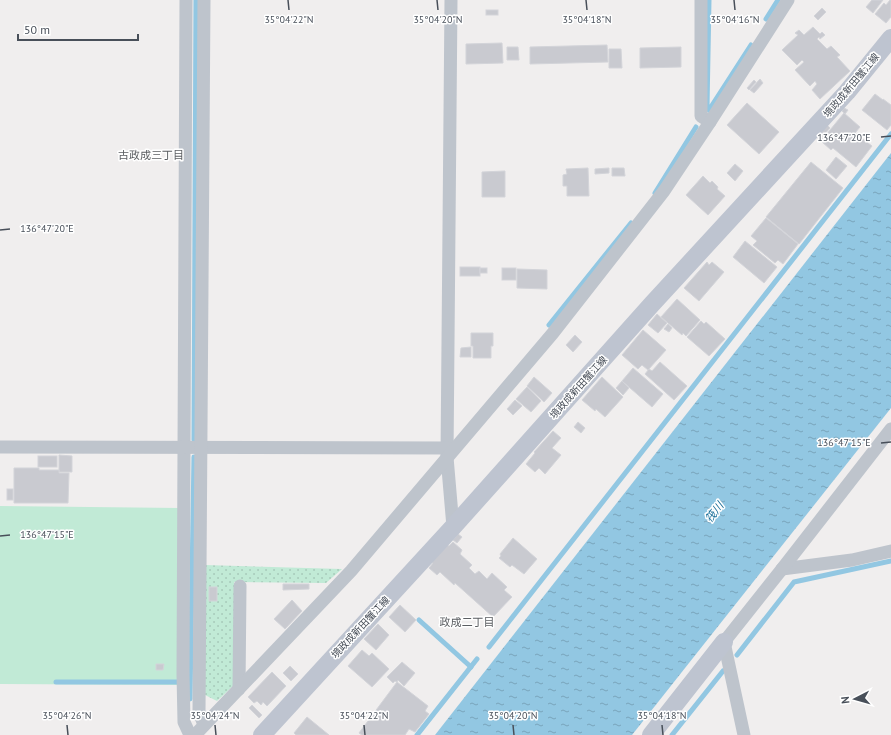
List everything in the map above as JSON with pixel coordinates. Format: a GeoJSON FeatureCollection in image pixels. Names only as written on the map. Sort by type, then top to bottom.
{"type":"FeatureCollection","features":[{"type":"Feature","properties":{"kind":"main road","name":"境政成新田蟹江線"},"geometry":{"type":"LineString","coordinates":[[262,735],[453,527],[652,304],[847,92],[891,38]]}},
{"type":"Feature","properties":{"kind":"main road"},"geometry":{"type":"LineString","coordinates":[[651,735],[724,642]]}},
{"type":"Feature","properties":{"kind":"street"},"geometry":{"type":"LineString","coordinates":[[186,0],[184,722],[190,735]]}},
{"type":"Feature","properties":{"kind":"street"},"geometry":{"type":"LineString","coordinates":[[200,730],[198,712],[204,0]]}},
{"type":"Feature","properties":{"kind":"street"},"geometry":{"type":"LineString","coordinates":[[451,0],[447,453],[453,527]]}},
{"type":"Feature","properties":{"kind":"street"},"geometry":{"type":"LineString","coordinates":[[701,0],[700,116],[710,122]]}},
{"type":"Feature","properties":{"kind":"street"},"geometry":{"type":"LineString","coordinates":[[200,730],[351,571],[447,453],[558,326],[664,191],[788,0]]}},
{"type":"Feature","properties":{"kind":"street"},"geometry":{"type":"LineString","coordinates":[[744,735],[724,642],[891,429]]}},
{"type":"Feature","properties":{"kind":"street"},"geometry":{"type":"LineString","coordinates":[[0,448],[201,448],[447,453]]}},
{"type":"Feature","properties":{"kind":"street"},"geometry":{"type":"LineString","coordinates":[[782,569],[852,560],[891,551]]}},
{"type":"Feature","properties":{"kind":"street"},"geometry":{"type":"LineString","coordinates":[[239,688],[240,586]]}},
{"type":"Feature","properties":{"kind":"green space"},"geometry":{"type":"Polygon","coordinates":[[[0,506],[180,508],[179,685],[0,684],[0,506]]]}},
{"type":"Feature","properties":{"kind":"green space"},"geometry":{"type":"Polygon","coordinates":[[[205,565],[342,569],[326,583],[234,582],[234,685],[217,701],[203,694],[205,565]]]}},
{"type":"Feature","properties":{"kind":"water","name":"筏川"},"geometry":{"type":"Polygon","coordinates":[[[891,153],[891,408],[632,735],[435,735],[891,153]]]}},
{"type":"Feature","properties":{"kind":"building"},"geometry":{"type":"Polygon","coordinates":[[[872,0],[883,0],[873,13],[866,7],[872,0]]]}},
{"type":"Feature","properties":{"kind":"building"},"geometry":{"type":"Polygon","coordinates":[[[890,0],[891,17],[886,23],[875,14],[884,3],[886,5],[890,0]]]}},
{"type":"Feature","properties":{"kind":"building"},"geometry":{"type":"Polygon","coordinates":[[[822,8],[826,12],[818,20],[814,16],[822,8]]]}},
{"type":"Feature","properties":{"kind":"building"},"geometry":{"type":"Polygon","coordinates":[[[486,10],[498,10],[498,15],[486,15],[486,10]]]}},
{"type":"Feature","properties":{"kind":"building"},"geometry":{"type":"Polygon","coordinates":[[[813,27],[820,34],[822,32],[825,35],[820,39],[819,37],[817,39],[827,49],[831,46],[840,55],[837,57],[850,71],[820,99],[812,90],[817,84],[815,81],[810,86],[795,70],[804,62],[802,60],[797,65],[782,50],[798,35],[795,33],[799,30],[804,35],[813,27]]]}},
{"type":"Feature","properties":{"kind":"building"},"geometry":{"type":"Polygon","coordinates":[[[502,43],[503,63],[466,64],[466,44],[502,43]]]}},
{"type":"Feature","properties":{"kind":"building"},"geometry":{"type":"Polygon","coordinates":[[[607,45],[608,62],[530,64],[530,47],[607,45]]]}},
{"type":"Feature","properties":{"kind":"building"},"geometry":{"type":"Polygon","coordinates":[[[507,47],[518,47],[519,60],[507,60],[507,47]]]}},
{"type":"Feature","properties":{"kind":"building"},"geometry":{"type":"Polygon","coordinates":[[[681,47],[681,67],[640,68],[640,48],[681,47]]]}},
{"type":"Feature","properties":{"kind":"building"},"geometry":{"type":"Polygon","coordinates":[[[609,49],[621,49],[622,68],[609,68],[609,49]]]}},
{"type":"Feature","properties":{"kind":"building"},"geometry":{"type":"Polygon","coordinates":[[[760,79],[763,83],[754,93],[750,90],[760,79]]]}},
{"type":"Feature","properties":{"kind":"building"},"geometry":{"type":"Polygon","coordinates":[[[754,80],[756,82],[749,90],[747,88],[754,80]]]}},
{"type":"Feature","properties":{"kind":"building"},"geometry":{"type":"Polygon","coordinates":[[[875,94],[891,105],[891,125],[887,130],[862,110],[875,94]]]}},
{"type":"Feature","properties":{"kind":"building"},"geometry":{"type":"Polygon","coordinates":[[[747,103],[779,132],[759,154],[727,125],[747,103]]]}},
{"type":"Feature","properties":{"kind":"building"},"geometry":{"type":"Polygon","coordinates":[[[844,108],[848,110],[845,114],[842,111],[844,108]]]}},
{"type":"Feature","properties":{"kind":"building"},"geometry":{"type":"Polygon","coordinates":[[[844,113],[860,127],[855,133],[872,146],[856,167],[833,148],[831,150],[821,141],[844,113]]]}},
{"type":"Feature","properties":{"kind":"building"},"geometry":{"type":"Polygon","coordinates":[[[827,125],[830,128],[823,136],[820,134],[827,125]]]}},
{"type":"Feature","properties":{"kind":"building"},"geometry":{"type":"Polygon","coordinates":[[[836,157],[847,166],[836,179],[826,170],[836,157]]]}},
{"type":"Feature","properties":{"kind":"building"},"geometry":{"type":"Polygon","coordinates":[[[811,162],[843,188],[799,244],[766,217],[811,162]]]}},
{"type":"Feature","properties":{"kind":"building"},"geometry":{"type":"Polygon","coordinates":[[[735,164],[743,171],[735,181],[727,173],[735,164]]]}},
{"type":"Feature","properties":{"kind":"building"},"geometry":{"type":"Polygon","coordinates":[[[588,168],[589,196],[567,196],[567,186],[563,186],[563,175],[567,174],[566,169],[588,168]]]}},
{"type":"Feature","properties":{"kind":"building"},"geometry":{"type":"Polygon","coordinates":[[[609,168],[609,173],[595,174],[595,169],[609,168]]]}},
{"type":"Feature","properties":{"kind":"building"},"geometry":{"type":"Polygon","coordinates":[[[612,168],[624,168],[625,176],[612,176],[612,168]]]}},
{"type":"Feature","properties":{"kind":"building"},"geometry":{"type":"Polygon","coordinates":[[[505,171],[505,197],[482,197],[482,172],[505,171]]]}},
{"type":"Feature","properties":{"kind":"building"},"geometry":{"type":"Polygon","coordinates":[[[703,176],[710,183],[712,181],[718,187],[717,189],[725,196],[708,215],[686,195],[703,176]]]}},
{"type":"Feature","properties":{"kind":"building"},"geometry":{"type":"Polygon","coordinates":[[[766,218],[798,244],[783,264],[778,260],[775,263],[753,245],[757,241],[751,236],[766,218]]]}},
{"type":"Feature","properties":{"kind":"building"},"geometry":{"type":"Polygon","coordinates":[[[745,241],[777,267],[764,283],[733,257],[745,241]]]}},
{"type":"Feature","properties":{"kind":"building"},"geometry":{"type":"Polygon","coordinates":[[[707,262],[709,265],[712,262],[724,272],[699,301],[684,288],[707,262]]]}},
{"type":"Feature","properties":{"kind":"building"},"geometry":{"type":"Polygon","coordinates":[[[460,267],[480,267],[480,276],[460,276],[460,267]]]}},
{"type":"Feature","properties":{"kind":"building"},"geometry":{"type":"Polygon","coordinates":[[[480,268],[487,268],[487,273],[480,273],[480,268]]]}},
{"type":"Feature","properties":{"kind":"building"},"geometry":{"type":"Polygon","coordinates":[[[502,268],[516,268],[516,280],[502,280],[502,268]]]}},
{"type":"Feature","properties":{"kind":"building"},"geometry":{"type":"Polygon","coordinates":[[[517,269],[547,270],[547,289],[517,288],[517,269]]]}},
{"type":"Feature","properties":{"kind":"building"},"geometry":{"type":"Polygon","coordinates":[[[677,299],[700,320],[686,336],[683,333],[682,335],[661,317],[677,299]]]}},
{"type":"Feature","properties":{"kind":"building"},"geometry":{"type":"Polygon","coordinates":[[[657,314],[667,323],[658,333],[648,325],[657,314]]]}},
{"type":"Feature","properties":{"kind":"building"},"geometry":{"type":"Polygon","coordinates":[[[701,321],[704,324],[706,322],[725,339],[709,356],[687,337],[701,321]]]}},
{"type":"Feature","properties":{"kind":"building"},"geometry":{"type":"Polygon","coordinates":[[[668,324],[672,328],[669,332],[664,329],[668,324]]]}},
{"type":"Feature","properties":{"kind":"building"},"geometry":{"type":"Polygon","coordinates":[[[643,330],[666,350],[648,370],[642,365],[638,369],[622,355],[643,330]]]}},
{"type":"Feature","properties":{"kind":"building"},"geometry":{"type":"Polygon","coordinates":[[[471,333],[493,333],[491,358],[473,358],[471,333]]]}},
{"type":"Feature","properties":{"kind":"building"},"geometry":{"type":"Polygon","coordinates":[[[575,335],[582,342],[573,352],[566,345],[575,335]]]}},
{"type":"Feature","properties":{"kind":"building"},"geometry":{"type":"Polygon","coordinates":[[[471,347],[471,357],[460,357],[461,348],[471,347]]]}},
{"type":"Feature","properties":{"kind":"building"},"geometry":{"type":"Polygon","coordinates":[[[660,362],[687,386],[674,400],[645,374],[649,369],[652,371],[660,362]]]}},
{"type":"Feature","properties":{"kind":"building"},"geometry":{"type":"Polygon","coordinates":[[[633,368],[663,394],[652,407],[622,381],[633,368]]]}},
{"type":"Feature","properties":{"kind":"building"},"geometry":{"type":"Polygon","coordinates":[[[534,377],[552,393],[544,402],[527,386],[534,377]]]}},
{"type":"Feature","properties":{"kind":"building"},"geometry":{"type":"Polygon","coordinates":[[[602,377],[623,397],[605,417],[582,400],[602,377]]]}},
{"type":"Feature","properties":{"kind":"building"},"geometry":{"type":"Polygon","coordinates":[[[622,381],[629,388],[623,395],[616,388],[622,381]]]}},
{"type":"Feature","properties":{"kind":"building"},"geometry":{"type":"Polygon","coordinates":[[[527,387],[541,401],[531,412],[516,399],[527,387]]]}},
{"type":"Feature","properties":{"kind":"building"},"geometry":{"type":"Polygon","coordinates":[[[515,400],[522,406],[513,415],[507,409],[515,400]]]}},
{"type":"Feature","properties":{"kind":"building"},"geometry":{"type":"Polygon","coordinates":[[[578,422],[585,428],[581,433],[574,427],[578,422]]]}},
{"type":"Feature","properties":{"kind":"building"},"geometry":{"type":"Polygon","coordinates":[[[553,431],[561,438],[552,448],[561,455],[545,474],[539,468],[535,472],[526,464],[535,453],[534,452],[553,431]]]}},
{"type":"Feature","properties":{"kind":"building"},"geometry":{"type":"Polygon","coordinates":[[[59,455],[72,456],[72,472],[59,472],[59,455]]]}},
{"type":"Feature","properties":{"kind":"building"},"geometry":{"type":"Polygon","coordinates":[[[38,456],[57,456],[57,467],[38,467],[38,456]]]}},
{"type":"Feature","properties":{"kind":"building"},"geometry":{"type":"Polygon","coordinates":[[[14,468],[39,468],[39,470],[59,470],[59,473],[69,473],[68,503],[14,503],[14,468]]]}},
{"type":"Feature","properties":{"kind":"building"},"geometry":{"type":"Polygon","coordinates":[[[7,489],[13,489],[13,500],[7,500],[7,489]]]}},
{"type":"Feature","properties":{"kind":"building"},"geometry":{"type":"Polygon","coordinates":[[[458,534],[462,537],[457,543],[453,540],[458,534]]]}},
{"type":"Feature","properties":{"kind":"building"},"geometry":{"type":"Polygon","coordinates":[[[513,538],[537,559],[524,574],[512,565],[510,567],[499,558],[501,556],[500,554],[513,538]]]}},
{"type":"Feature","properties":{"kind":"building"},"geometry":{"type":"Polygon","coordinates":[[[453,542],[462,550],[460,554],[472,565],[469,568],[475,574],[479,571],[487,579],[492,573],[507,587],[504,590],[512,597],[493,617],[455,583],[454,585],[440,572],[437,575],[429,568],[433,563],[432,562],[447,545],[449,546],[453,542]]]}},
{"type":"Feature","properties":{"kind":"building"},"geometry":{"type":"Polygon","coordinates":[[[283,584],[309,584],[309,589],[283,590],[283,584]]]}},
{"type":"Feature","properties":{"kind":"building"},"geometry":{"type":"Polygon","coordinates":[[[209,587],[217,587],[217,601],[209,601],[209,587]]]}},
{"type":"Feature","properties":{"kind":"building"},"geometry":{"type":"Polygon","coordinates":[[[292,600],[302,611],[285,629],[274,619],[292,600]]]}},
{"type":"Feature","properties":{"kind":"building"},"geometry":{"type":"Polygon","coordinates":[[[400,605],[416,620],[405,632],[389,617],[400,605]]]}},
{"type":"Feature","properties":{"kind":"building"},"geometry":{"type":"Polygon","coordinates":[[[378,624],[389,635],[376,650],[364,639],[378,624]]]}},
{"type":"Feature","properties":{"kind":"building"},"geometry":{"type":"Polygon","coordinates":[[[362,650],[369,656],[372,653],[389,669],[372,687],[348,666],[362,650]]]}},
{"type":"Feature","properties":{"kind":"building"},"geometry":{"type":"Polygon","coordinates":[[[402,662],[415,673],[404,686],[398,680],[397,682],[395,681],[393,683],[387,677],[402,662]]]}},
{"type":"Feature","properties":{"kind":"building"},"geometry":{"type":"Polygon","coordinates":[[[156,664],[164,664],[163,670],[156,670],[156,664]]]}},
{"type":"Feature","properties":{"kind":"building"},"geometry":{"type":"Polygon","coordinates":[[[290,666],[298,674],[291,681],[283,673],[290,666]]]}},
{"type":"Feature","properties":{"kind":"building"},"geometry":{"type":"Polygon","coordinates":[[[272,672],[286,686],[267,706],[263,702],[261,705],[257,701],[254,703],[248,697],[272,672]]]}},
{"type":"Feature","properties":{"kind":"building"},"geometry":{"type":"Polygon","coordinates":[[[397,682],[428,706],[425,711],[429,714],[415,732],[409,729],[405,735],[362,735],[359,733],[397,682]]]}},
{"type":"Feature","properties":{"kind":"building"},"geometry":{"type":"Polygon","coordinates":[[[252,705],[262,715],[259,718],[249,708],[252,705]]]}},
{"type":"Feature","properties":{"kind":"building"},"geometry":{"type":"Polygon","coordinates":[[[307,717],[329,735],[296,735],[294,733],[307,717]]]}},
{"type":"Feature","properties":{"kind":"waterway"},"geometry":{"type":"LineString","coordinates":[[194,440],[196,0]]}},
{"type":"Feature","properties":{"kind":"waterway"},"geometry":{"type":"LineString","coordinates":[[709,0],[707,107],[709,110],[751,45]]}},
{"type":"Feature","properties":{"kind":"waterway"},"geometry":{"type":"LineString","coordinates":[[766,19],[778,0]]}},
{"type":"Feature","properties":{"kind":"waterway"},"geometry":{"type":"LineString","coordinates":[[655,193],[696,127]]}},
{"type":"Feature","properties":{"kind":"waterway"},"geometry":{"type":"LineString","coordinates":[[489,647],[891,134]]}},
{"type":"Feature","properties":{"kind":"waterway"},"geometry":{"type":"LineString","coordinates":[[549,325],[631,223]]}},
{"type":"Feature","properties":{"kind":"waterway"},"geometry":{"type":"LineString","coordinates":[[190,699],[194,457]]}},
{"type":"Feature","properties":{"kind":"waterway"},"geometry":{"type":"LineString","coordinates":[[737,655],[794,582],[891,561]]}},
{"type":"Feature","properties":{"kind":"waterway"},"geometry":{"type":"LineString","coordinates":[[419,620],[471,667]]}},
{"type":"Feature","properties":{"kind":"waterway"},"geometry":{"type":"LineString","coordinates":[[417,735],[477,659]]}},
{"type":"Feature","properties":{"kind":"waterway"},"geometry":{"type":"LineString","coordinates":[[672,735],[723,671]]}},
{"type":"Feature","properties":{"kind":"waterway"},"geometry":{"type":"LineString","coordinates":[[56,682],[179,682]]}},
{"type":"Feature","properties":{"kind":"district","name":"古政成三丁目"},"geometry":{"type":"Point","coordinates":[151,155]}},
{"type":"Feature","properties":{"kind":"district","name":"政成二丁目"},"geometry":{"type":"Point","coordinates":[467,622]}}]}
